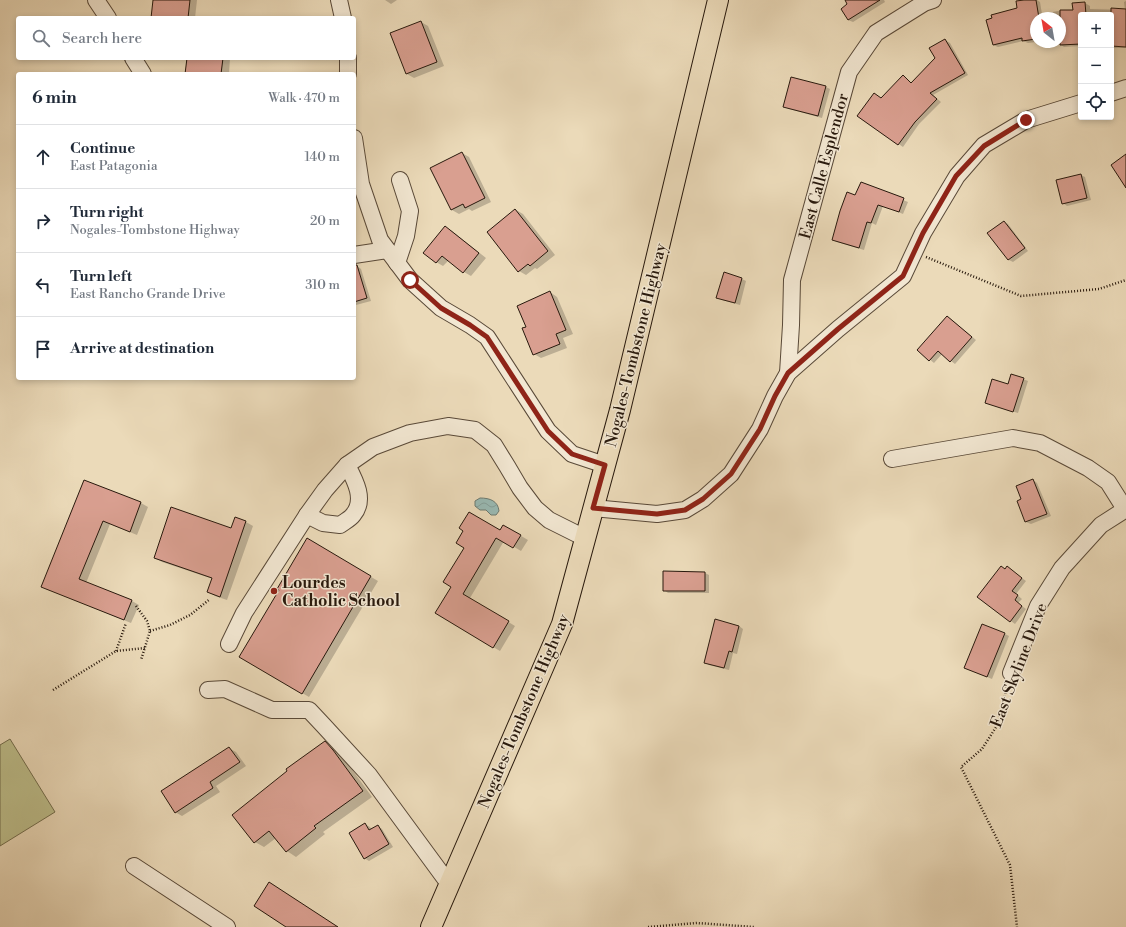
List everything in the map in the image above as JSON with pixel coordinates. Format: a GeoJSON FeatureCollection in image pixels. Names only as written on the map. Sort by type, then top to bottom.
{"type":"FeatureCollection","features":[{"type":"Feature","properties":{"kind":"main road","name":"Nogales-Tombstone Highway"},"geometry":{"type":"LineString","coordinates":[[431,927],[562,624],[620,410],[718,0]]}},
{"type":"Feature","properties":{"kind":"street"},"geometry":{"type":"LineString","coordinates":[[96,0],[107,16]]}},
{"type":"Feature","properties":{"kind":"street"},"geometry":{"type":"LineString","coordinates":[[338,0],[342,16]]}},
{"type":"Feature","properties":{"kind":"street","name":"East Calle Esplendor"},"geometry":{"type":"LineString","coordinates":[[788,373],[792,280],[849,72],[876,33],[924,3],[933,0]]}},
{"type":"Feature","properties":{"kind":"street"},"geometry":{"type":"LineString","coordinates":[[134,60],[142,72]]}},
{"type":"Feature","properties":{"kind":"street"},"geometry":{"type":"LineString","coordinates":[[348,60],[348,72]]}},
{"type":"Feature","properties":{"kind":"street"},"geometry":{"type":"LineString","coordinates":[[1114,92],[1126,88]]}},
{"type":"Feature","properties":{"kind":"street"},"geometry":{"type":"LineString","coordinates":[[593,508],[657,514],[685,510],[703,499],[731,474],[760,429],[775,396],[788,373],[838,329],[903,276],[923,233],[956,176],[984,146],[1026,120],[1078,104]]}},
{"type":"Feature","properties":{"kind":"street"},"geometry":{"type":"LineString","coordinates":[[356,151],[361,184],[380,240],[410,280],[441,308],[487,337],[548,431],[572,454],[605,465]]}},
{"type":"Feature","properties":{"kind":"street"},"geometry":{"type":"LineString","coordinates":[[397,263],[406,236],[410,211],[400,180]]}},
{"type":"Feature","properties":{"kind":"street"},"geometry":{"type":"LineString","coordinates":[[356,255],[387,250]]}},
{"type":"Feature","properties":{"kind":"street"},"geometry":{"type":"LineString","coordinates":[[229,644],[244,613],[307,515],[325,490],[347,465],[373,447],[410,433],[448,426],[475,430],[494,445],[520,488],[535,508],[549,520],[585,538]]}},
{"type":"Feature","properties":{"kind":"street"},"geometry":{"type":"LineString","coordinates":[[892,459],[1014,438],[1040,443],[1088,468],[1108,482],[1125,509]]}},
{"type":"Feature","properties":{"kind":"street"},"geometry":{"type":"LineString","coordinates":[[307,515],[323,523],[340,525],[353,516],[360,502],[356,484],[347,465]]}},
{"type":"Feature","properties":{"kind":"street","name":"East Skyline Drive"},"geometry":{"type":"LineString","coordinates":[[1011,673],[1038,606],[1062,568],[1101,525],[1125,509]]}},
{"type":"Feature","properties":{"kind":"street"},"geometry":{"type":"LineString","coordinates":[[208,690],[225,689],[272,710],[309,710],[369,775],[449,884]]}},
{"type":"Feature","properties":{"kind":"street"},"geometry":{"type":"LineString","coordinates":[[134,866],[227,927]]}},
{"type":"Feature","properties":{"kind":"path"},"geometry":{"type":"LineString","coordinates":[[914,252],[1021,296],[1099,289],[1126,280]]}},
{"type":"Feature","properties":{"kind":"path"},"geometry":{"type":"LineString","coordinates":[[150,631],[170,625],[190,615],[210,599]]}},
{"type":"Feature","properties":{"kind":"path"},"geometry":{"type":"LineString","coordinates":[[136,606],[147,621],[150,631],[142,660]]}},
{"type":"Feature","properties":{"kind":"path"},"geometry":{"type":"LineString","coordinates":[[116,651],[126,623]]}},
{"type":"Feature","properties":{"kind":"path"},"geometry":{"type":"LineString","coordinates":[[53,690],[116,651],[145,648]]}},
{"type":"Feature","properties":{"kind":"path","name":"East Skyline Drive"},"geometry":{"type":"LineString","coordinates":[[1011,673],[998,724],[982,749],[961,767],[1010,865],[1017,927]]}},
{"type":"Feature","properties":{"kind":"path"},"geometry":{"type":"LineString","coordinates":[[648,927],[698,924],[754,927]]}},
{"type":"Feature","properties":{"kind":"green space"},"geometry":{"type":"Polygon","coordinates":[[[10,739],[55,812],[0,846],[0,745],[10,739]]]}},
{"type":"Feature","properties":{"kind":"water"},"geometry":{"type":"Polygon","coordinates":[[[480,498],[490,499],[495,502],[499,511],[496,515],[491,515],[486,510],[480,510],[475,506],[475,501],[480,498]]]}},
{"type":"Feature","properties":{"kind":"building"},"geometry":{"type":"Polygon","coordinates":[[[153,0],[190,0],[188,16],[151,16],[153,0]]]}},
{"type":"Feature","properties":{"kind":"building"},"geometry":{"type":"Polygon","coordinates":[[[845,0],[880,0],[848,20],[841,9],[847,4],[845,0]]]}},
{"type":"Feature","properties":{"kind":"building"},"geometry":{"type":"Polygon","coordinates":[[[1036,0],[1038,12],[1030,12],[1030,40],[1022,41],[1022,38],[993,45],[986,20],[992,18],[991,15],[1017,8],[1016,1],[1036,0]]]}},
{"type":"Feature","properties":{"kind":"building"},"geometry":{"type":"Polygon","coordinates":[[[1085,2],[1086,12],[1078,12],[1078,44],[1066,45],[1066,12],[1060,12],[1060,10],[1073,10],[1072,3],[1085,2]]]}},
{"type":"Feature","properties":{"kind":"building"},"geometry":{"type":"Polygon","coordinates":[[[1111,8],[1126,9],[1126,47],[1114,46],[1114,12],[1111,12],[1111,8]]]}},
{"type":"Feature","properties":{"kind":"building"},"geometry":{"type":"Polygon","coordinates":[[[421,21],[437,62],[406,74],[390,33],[421,21]]]}},
{"type":"Feature","properties":{"kind":"building"},"geometry":{"type":"Polygon","coordinates":[[[945,39],[965,73],[930,93],[937,99],[915,122],[898,145],[857,116],[874,93],[881,98],[903,75],[911,83],[935,58],[929,48],[945,39]]]}},
{"type":"Feature","properties":{"kind":"building"},"geometry":{"type":"Polygon","coordinates":[[[187,60],[223,60],[221,72],[185,72],[187,60]]]}},
{"type":"Feature","properties":{"kind":"building"},"geometry":{"type":"Polygon","coordinates":[[[791,77],[826,86],[818,116],[783,107],[791,77]]]}},
{"type":"Feature","properties":{"kind":"building"},"geometry":{"type":"Polygon","coordinates":[[[462,152],[485,198],[465,208],[463,204],[451,210],[430,168],[462,152]]]}},
{"type":"Feature","properties":{"kind":"building"},"geometry":{"type":"Polygon","coordinates":[[[1126,154],[1126,188],[1111,165],[1126,154]]]}},
{"type":"Feature","properties":{"kind":"building"},"geometry":{"type":"Polygon","coordinates":[[[1081,174],[1087,198],[1062,204],[1056,180],[1081,174]]]}},
{"type":"Feature","properties":{"kind":"building"},"geometry":{"type":"Polygon","coordinates":[[[861,182],[904,198],[899,212],[878,205],[871,223],[867,222],[859,248],[832,240],[847,192],[855,195],[861,182]]]}},
{"type":"Feature","properties":{"kind":"building"},"geometry":{"type":"Polygon","coordinates":[[[515,209],[548,251],[530,266],[528,264],[518,272],[487,232],[515,209]]]}},
{"type":"Feature","properties":{"kind":"building"},"geometry":{"type":"Polygon","coordinates":[[[1004,221],[1025,248],[1008,260],[987,233],[1004,221]]]}},
{"type":"Feature","properties":{"kind":"building"},"geometry":{"type":"Polygon","coordinates":[[[445,226],[479,253],[463,273],[442,256],[436,263],[423,253],[445,226]]]}},
{"type":"Feature","properties":{"kind":"building"},"geometry":{"type":"Polygon","coordinates":[[[356,265],[357,265],[367,298],[356,301],[356,265]]]}},
{"type":"Feature","properties":{"kind":"building"},"geometry":{"type":"Polygon","coordinates":[[[724,272],[742,278],[735,303],[716,298],[724,272]]]}},
{"type":"Feature","properties":{"kind":"building"},"geometry":{"type":"Polygon","coordinates":[[[550,291],[566,330],[556,334],[560,344],[533,355],[522,328],[526,327],[517,306],[550,291]]]}},
{"type":"Feature","properties":{"kind":"building"},"geometry":{"type":"Polygon","coordinates":[[[947,316],[972,337],[950,362],[938,351],[929,361],[917,350],[947,316]]]}},
{"type":"Feature","properties":{"kind":"building"},"geometry":{"type":"Polygon","coordinates":[[[1011,374],[1024,378],[1013,412],[985,403],[992,379],[1008,384],[1011,374]]]}},
{"type":"Feature","properties":{"kind":"building"},"geometry":{"type":"Polygon","coordinates":[[[1033,479],[1047,514],[1025,522],[1017,501],[1021,499],[1016,486],[1033,479]]]}},
{"type":"Feature","properties":{"kind":"building"},"geometry":{"type":"Polygon","coordinates":[[[84,480],[141,502],[130,532],[103,521],[79,579],[132,600],[124,620],[41,587],[84,480]]]}},
{"type":"Feature","properties":{"kind":"building"},"geometry":{"type":"Polygon","coordinates":[[[171,507],[231,528],[235,517],[246,521],[220,597],[207,592],[212,578],[154,558],[171,507]]]}},
{"type":"Feature","properties":{"kind":"building"},"geometry":{"type":"Polygon","coordinates":[[[469,512],[500,530],[503,525],[521,535],[513,548],[496,538],[463,594],[509,621],[493,648],[435,613],[451,587],[443,582],[464,548],[456,543],[463,531],[459,528],[469,512]]]}},
{"type":"Feature","properties":{"kind":"building"},"geometry":{"type":"Polygon","coordinates":[[[307,538],[371,576],[302,694],[239,657],[279,590],[277,589],[307,538]]]}},
{"type":"Feature","properties":{"kind":"building"},"geometry":{"type":"Polygon","coordinates":[[[1001,566],[1005,569],[1007,566],[1022,578],[1012,591],[1018,595],[1015,600],[1022,606],[1010,622],[977,597],[1001,566]]]}},
{"type":"Feature","properties":{"kind":"building"},"geometry":{"type":"Polygon","coordinates":[[[663,571],[705,572],[705,591],[663,591],[663,571]]]}},
{"type":"Feature","properties":{"kind":"building"},"geometry":{"type":"Polygon","coordinates":[[[715,619],[739,626],[732,652],[729,651],[724,668],[704,663],[715,619]]]}},
{"type":"Feature","properties":{"kind":"building"},"geometry":{"type":"Polygon","coordinates":[[[982,624],[1005,633],[987,677],[964,668],[982,624]]]}},
{"type":"Feature","properties":{"kind":"building"},"geometry":{"type":"Polygon","coordinates":[[[325,741],[363,791],[314,826],[316,828],[286,852],[269,831],[254,843],[232,815],[287,771],[286,769],[325,741]]]}},
{"type":"Feature","properties":{"kind":"building"},"geometry":{"type":"Polygon","coordinates":[[[229,747],[240,762],[210,782],[213,788],[175,813],[161,791],[229,747]]]}},
{"type":"Feature","properties":{"kind":"building"},"geometry":{"type":"Polygon","coordinates":[[[365,823],[369,830],[378,825],[389,844],[364,859],[349,833],[365,823]]]}},
{"type":"Feature","properties":{"kind":"building"},"geometry":{"type":"Polygon","coordinates":[[[269,882],[338,927],[286,927],[254,906],[269,882]]]}},
{"type":"Feature","properties":{"kind":"place","name":"Lourdes Catholic School"},"geometry":{"type":"Point","coordinates":[274,591]}},
{"type":"Feature","properties":{"kind":"route"},"geometry":{"type":"LineString","coordinates":[[410,280],[441,308],[487,337],[548,431],[572,454],[605,465],[593,508],[657,514],[685,510],[703,499],[731,474],[760,429],[775,396],[788,373],[838,329],[903,276],[923,233],[956,176],[984,146],[1026,120]]}}]}
